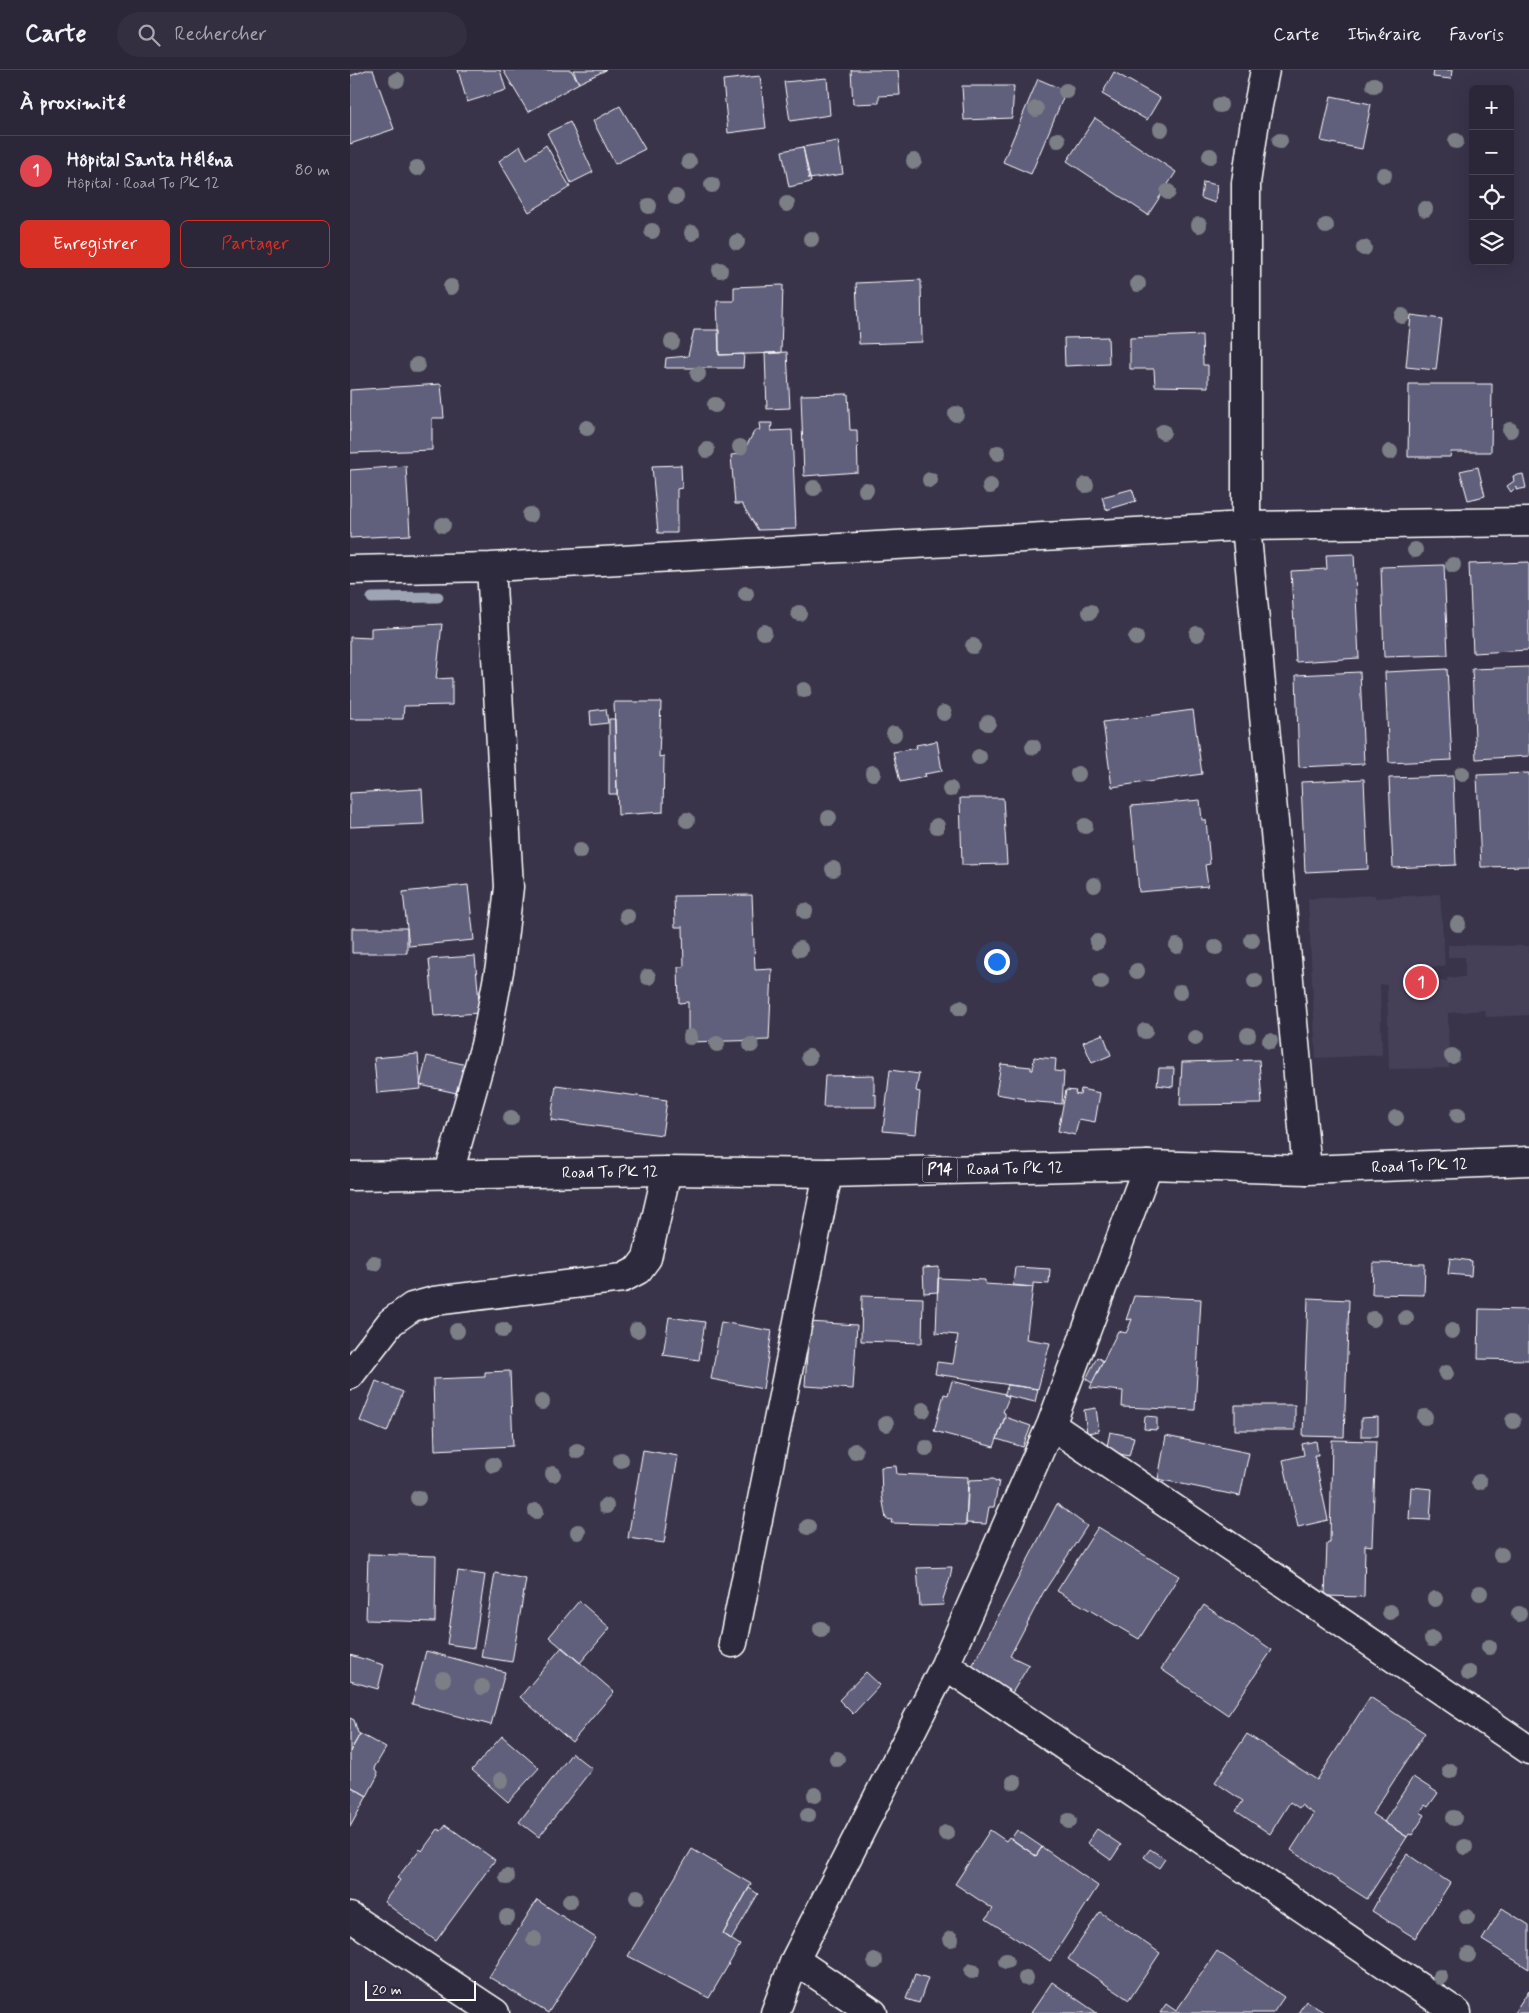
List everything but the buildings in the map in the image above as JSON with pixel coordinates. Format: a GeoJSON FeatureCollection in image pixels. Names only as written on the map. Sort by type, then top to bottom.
{"type":"FeatureCollection","features":[{"type":"Feature","properties":{"kind":"street"},"geometry":{"type":"LineString","coordinates":[[1265,70],[1246,182],[1246,526],[1306,1170]]}},
{"type":"Feature","properties":{"kind":"street"},"geometry":{"type":"LineString","coordinates":[[350,570],[491,567],[1246,526],[1529,522]]}},
{"type":"Feature","properties":{"kind":"street"},"geometry":{"type":"LineString","coordinates":[[449,1173],[485,1045],[500,966],[509,887],[491,567]]}},
{"type":"Feature","properties":{"kind":"street","name":"Road To PK 12"},"geometry":{"type":"LineString","coordinates":[[350,1176],[667,1171],[828,1173],[1148,1165],[1306,1170],[1529,1161]]}},
{"type":"Feature","properties":{"kind":"street"},"geometry":{"type":"LineString","coordinates":[[775,2013],[795,1960],[945,1665],[1051,1425],[1148,1165]]}},
{"type":"Feature","properties":{"kind":"street"},"geometry":{"type":"LineString","coordinates":[[350,1375],[391,1322],[412,1307],[434,1300],[623,1278],[638,1270],[647,1258],[667,1171]]}},
{"type":"Feature","properties":{"kind":"street"},"geometry":{"type":"LineString","coordinates":[[733,1643],[828,1173]]}},
{"type":"Feature","properties":{"kind":"street"},"geometry":{"type":"LineString","coordinates":[[1051,1425],[1529,1750]]}},
{"type":"Feature","properties":{"kind":"street"},"geometry":{"type":"LineString","coordinates":[[945,1665],[1457,2013]]}},
{"type":"Feature","properties":{"kind":"street"},"geometry":{"type":"LineString","coordinates":[[350,1917],[495,2013]]}},
{"type":"Feature","properties":{"kind":"street"},"geometry":{"type":"LineString","coordinates":[[795,1960],[873,2013]]}},
{"type":"Feature","properties":{"kind":"shaded area"},"geometry":{"type":"Polygon","coordinates":[[[1440,894],[1445,966],[1429,967],[1430,981],[1447,981],[1447,978],[1465,977],[1465,957],[1448,957],[1448,945],[1529,946],[1529,1015],[1486,1017],[1485,1010],[1448,1013],[1449,1068],[1389,1069],[1387,985],[1380,984],[1382,1055],[1316,1058],[1308,899],[1375,895],[1375,898],[1440,894]]]}},
{"type":"Feature","properties":{"kind":"waterway"},"geometry":{"type":"LineString","coordinates":[[372,598],[438,597]]}},
{"type":"Feature","properties":{"kind":"place","name":"Hôpital Santa Héléna"},"geometry":{"type":"Point","coordinates":[1421,982]}}]}
